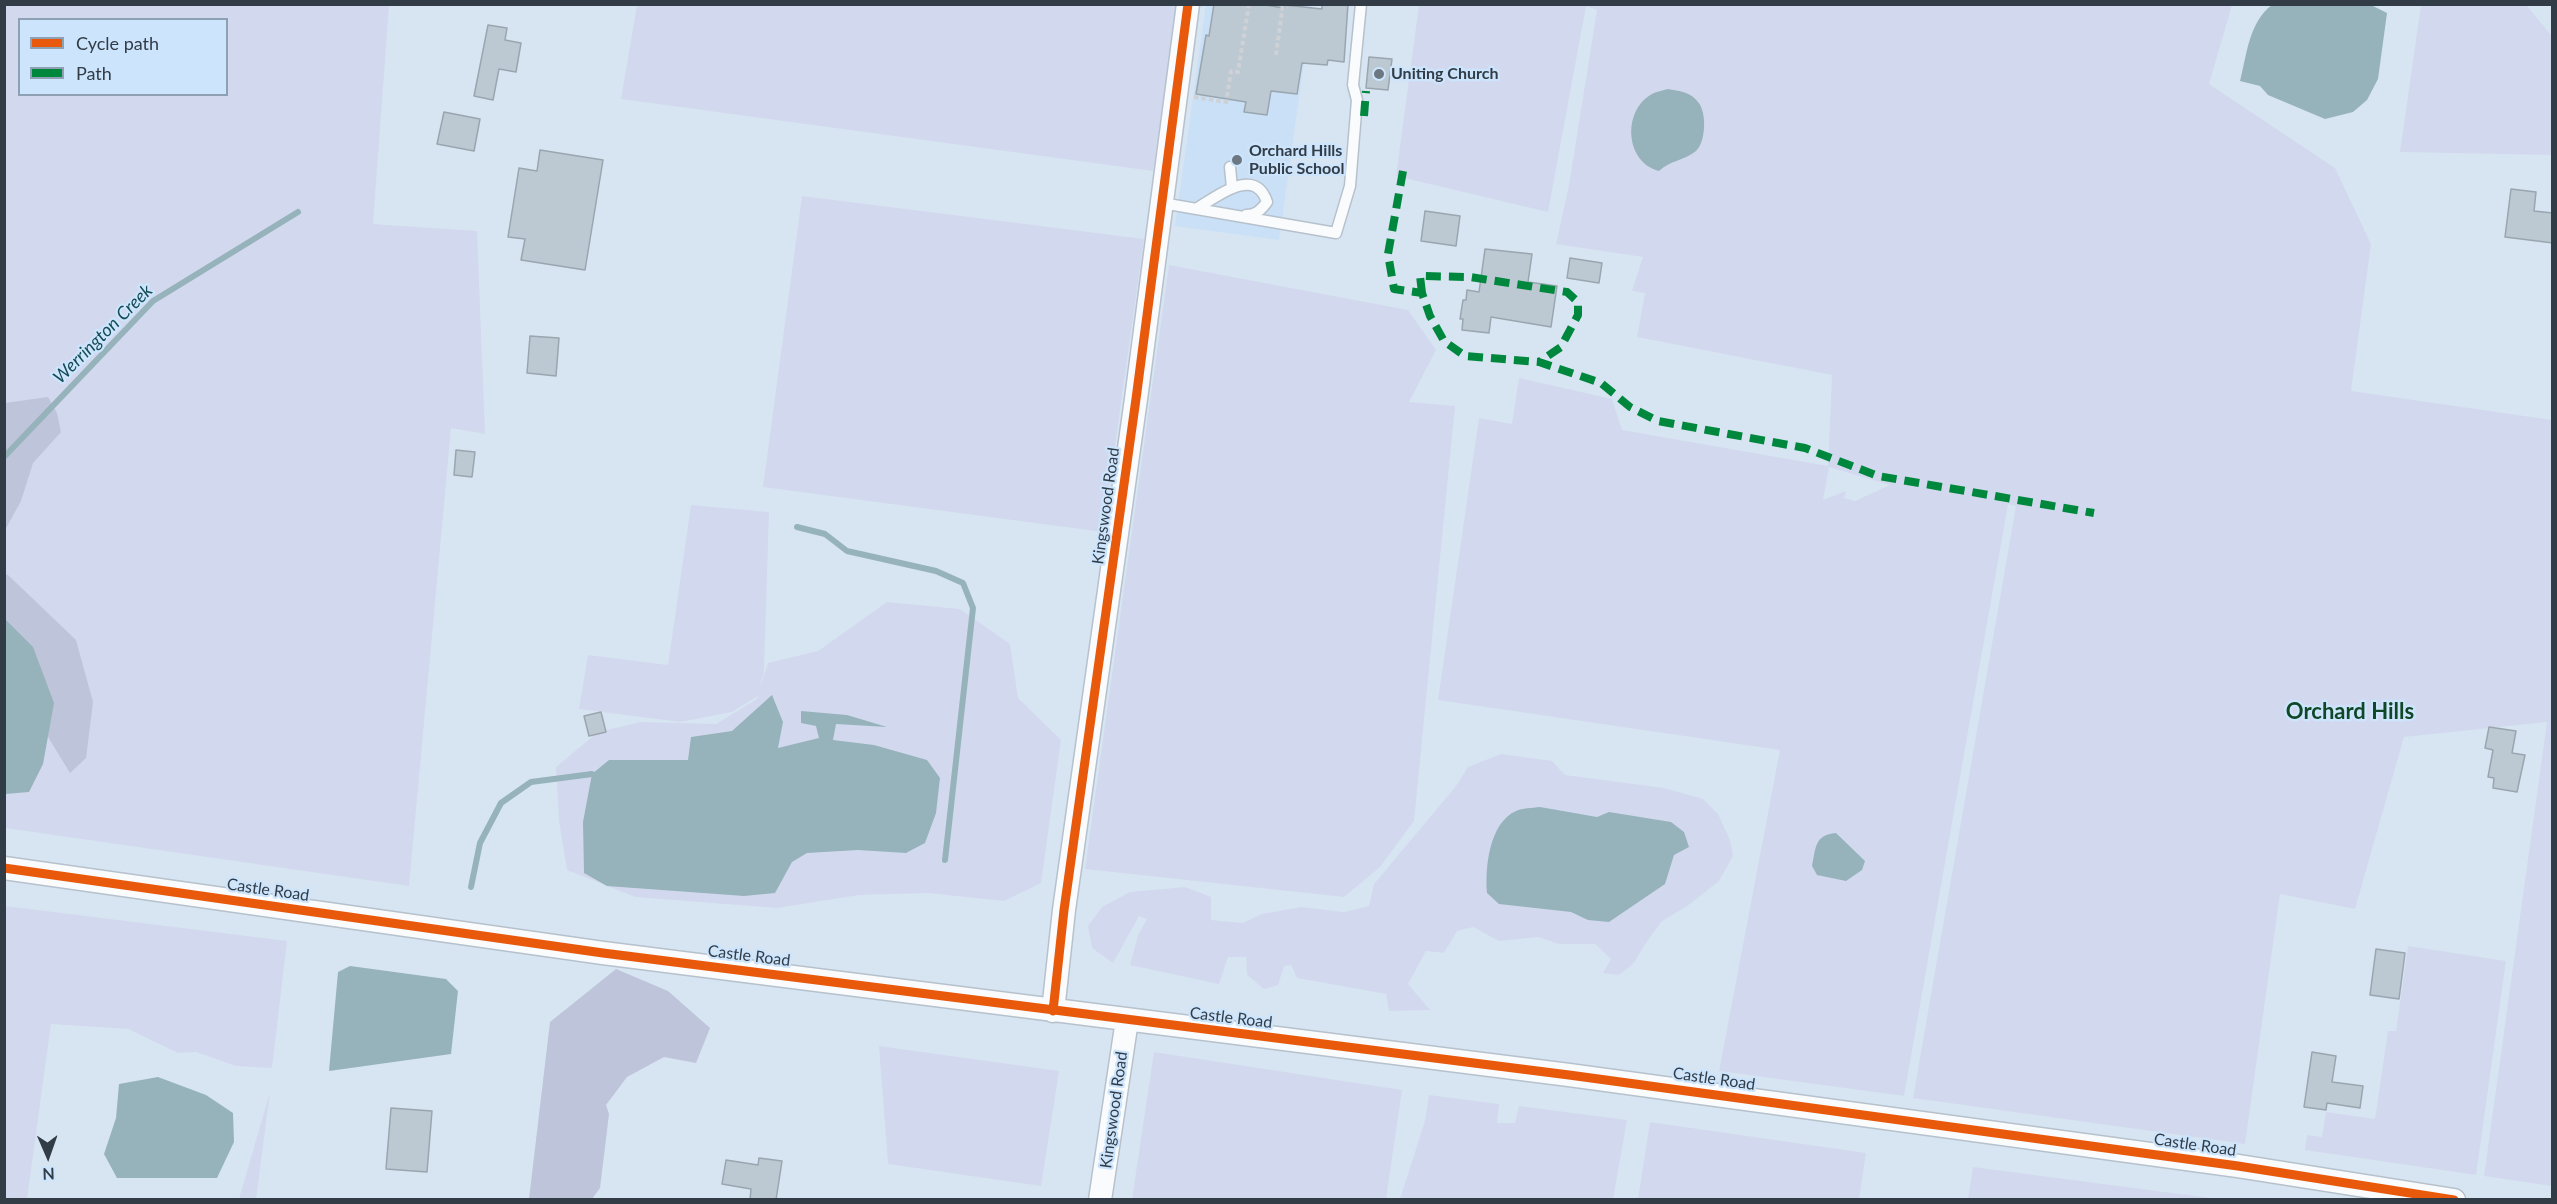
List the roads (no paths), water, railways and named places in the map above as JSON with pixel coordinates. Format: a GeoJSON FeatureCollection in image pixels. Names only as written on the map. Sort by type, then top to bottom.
{"type":"FeatureCollection","features":[{"type":"Feature","properties":{"kind":"street","name":"Kingswood Road"},"geometry":{"type":"LineString","coordinates":[[1053,1011],[1064,910],[1189,6]]}},
{"type":"Feature","properties":{"kind":"street","name":"Castle Road"},"geometry":{"type":"LineString","coordinates":[[4,868],[603,953],[1569,1075],[2238,1166],[2454,1200]]}},
{"type":"Feature","properties":{"kind":"street","name":"Kingswood Road"},"geometry":{"type":"LineString","coordinates":[[1100,1200],[1127,1020]]}},
{"type":"Feature","properties":{"kind":"lane"},"geometry":{"type":"LineString","coordinates":[[1162,203],[1336,233],[1350,186],[1357,100],[1353,85],[1361,4]]}},
{"type":"Feature","properties":{"kind":"lane"},"geometry":{"type":"LineString","coordinates":[[1230,167],[1232,188]]}},
{"type":"Feature","properties":{"kind":"lane"},"geometry":{"type":"LineString","coordinates":[[1196,209],[1232,188],[1245,184],[1256,185],[1264,193],[1267,202],[1262,209],[1252,215],[1232,215]]}},
{"type":"Feature","properties":{"kind":"waterway","name":"Werrington Creek"},"geometry":{"type":"LineString","coordinates":[[4,457],[153,301],[298,212]]}},
{"type":"Feature","properties":{"kind":"waterway"},"geometry":{"type":"LineString","coordinates":[[797,527],[825,534],[847,551],[936,571],[963,583],[973,608],[945,860]]}},
{"type":"Feature","properties":{"kind":"waterway"},"geometry":{"type":"LineString","coordinates":[[471,887],[480,843],[501,803],[531,782],[592,774]]}},
{"type":"Feature","properties":{"kind":"place","name":"Uniting Church"},"geometry":{"type":"Point","coordinates":[1379,74]}},
{"type":"Feature","properties":{"kind":"place","name":"Orchard Hills Public School"},"geometry":{"type":"Point","coordinates":[1237,160]}},
{"type":"Feature","properties":{"kind":"district","name":"Orchard Hills"},"geometry":{"type":"Point","coordinates":[2350,712]}}]}
